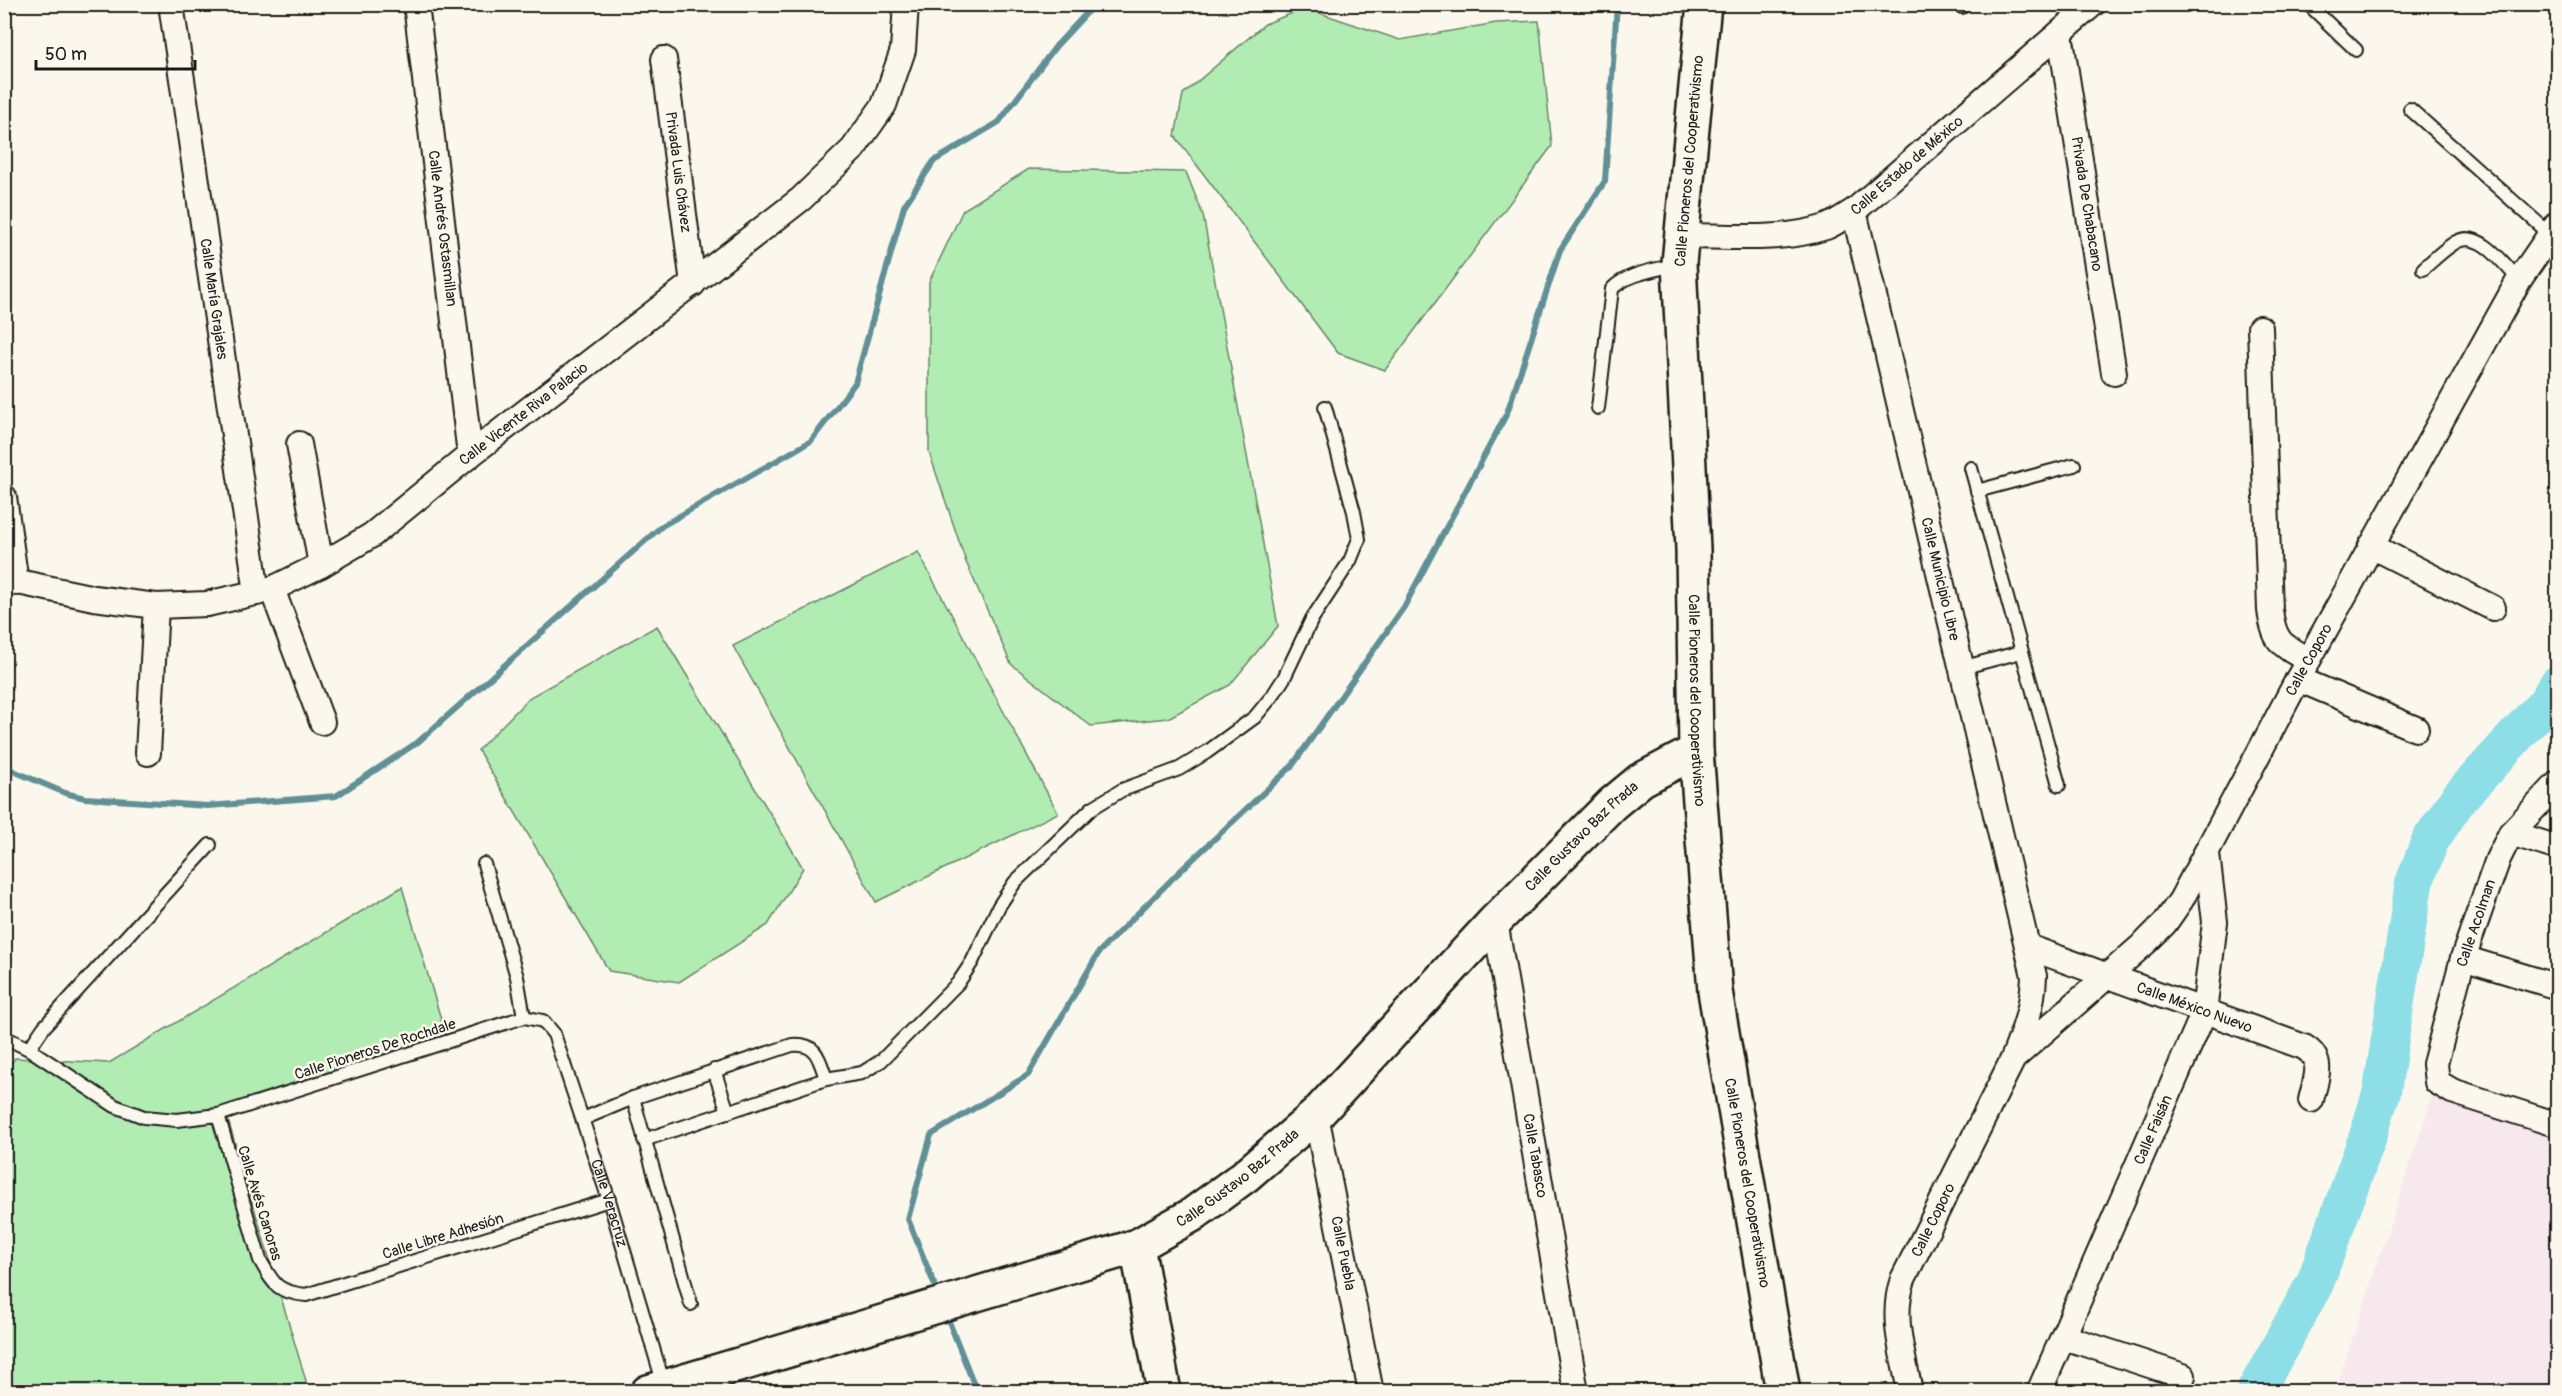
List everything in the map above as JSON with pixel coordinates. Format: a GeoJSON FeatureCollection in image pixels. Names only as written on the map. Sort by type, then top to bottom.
{"type":"FeatureCollection","features":[{"type":"Feature","properties":{"kind":"street","name":"Calle María Grajales"},"geometry":{"type":"LineString","coordinates":[[171,4],[264,591],[322,722]]}},
{"type":"Feature","properties":{"kind":"street","name":"Calle Andrés Ostasmillan"},"geometry":{"type":"LineString","coordinates":[[416,4],[470,455]]}},
{"type":"Feature","properties":{"kind":"street","name":"Calle Vicente Riva Palacio"},"geometry":{"type":"LineString","coordinates":[[10,581],[94,598],[156,606],[207,604],[264,591],[321,565],[372,535],[470,455],[801,199],[853,149],[884,105],[903,50],[906,4]]}},
{"type":"Feature","properties":{"kind":"street","name":"Calle Pioneros del Cooperativismo"},"geometry":{"type":"LineString","coordinates":[[1704,4],[1680,250],[1693,549],[1696,751],[1715,991],[1783,1392]]}},
{"type":"Feature","properties":{"kind":"street","name":"Calle Estado de México"},"geometry":{"type":"LineString","coordinates":[[1680,250],[1801,233],[1828,226],[1854,211],[2093,4]]}},
{"type":"Feature","properties":{"kind":"street","name":"Privada De Chabacano"},"geometry":{"type":"LineString","coordinates":[[2060,34],[2114,373]]}},
{"type":"Feature","properties":{"kind":"street","name":"Privada Luis Chávez"},"geometry":{"type":"LineString","coordinates":[[664,59],[693,284]]}},
{"type":"Feature","properties":{"kind":"street","name":"Calle Municipio Libre"},"geometry":{"type":"LineString","coordinates":[[1854,211],[2028,947]]}},
{"type":"Feature","properties":{"kind":"street","name":"Calle Coporo"},"geometry":{"type":"LineString","coordinates":[[2013,1059],[2165,923],[2181,900],[2371,546],[2519,280],[2554,229]]}},
{"type":"Feature","properties":{"kind":"street"},"geometry":{"type":"LineString","coordinates":[[2260,328],[2270,610],[2273,632],[2303,669],[2416,729]]}},
{"type":"Feature","properties":{"kind":"street"},"geometry":{"type":"LineString","coordinates":[[299,444],[321,565]]}},
{"type":"Feature","properties":{"kind":"street"},"geometry":{"type":"LineString","coordinates":[[4,497],[10,581]]}},
{"type":"Feature","properties":{"kind":"street"},"geometry":{"type":"LineString","coordinates":[[2371,546],[2493,608]]}},
{"type":"Feature","properties":{"kind":"street"},"geometry":{"type":"LineString","coordinates":[[147,753],[156,606]]}},
{"type":"Feature","properties":{"kind":"street","name":"Calle Gustavo Baz Prada"},"geometry":{"type":"LineString","coordinates":[[660,1390],[1137,1246],[1192,1215],[1245,1176],[1316,1115],[1495,921],[1612,804],[1641,780],[1696,751]]}},
{"type":"Feature","properties":{"kind":"street","name":"Calle Acolman"},"geometry":{"type":"LineString","coordinates":[[2558,783],[2511,833],[2498,859],[2463,957],[2435,1064],[2437,1082],[2452,1091],[2558,1125]]}},
{"type":"Feature","properties":{"kind":"street"},"geometry":{"type":"LineString","coordinates":[[2511,833],[2558,848]]}},
{"type":"Feature","properties":{"kind":"street","name":"Calle Faisán"},"geometry":{"type":"LineString","coordinates":[[2039,1392],[2204,1012],[2215,922],[2207,854]]}},
{"type":"Feature","properties":{"kind":"street","name":"Calle Tabasco"},"geometry":{"type":"LineString","coordinates":[[1495,921],[1576,1392]]}},
{"type":"Feature","properties":{"kind":"street","name":"Calle Coporo"},"geometry":{"type":"LineString","coordinates":[[1910,1392],[1897,1319],[1897,1299],[1903,1279],[2013,1059],[2027,1022],[2033,997],[2034,976],[2028,947]]}},
{"type":"Feature","properties":{"kind":"street","name":"Calle México Nuevo"},"geometry":{"type":"LineString","coordinates":[[2028,947],[2304,1047],[2313,1053],[2318,1062],[2318,1073],[2311,1100]]}},
{"type":"Feature","properties":{"kind":"street"},"geometry":{"type":"LineString","coordinates":[[2463,957],[2558,987]]}},
{"type":"Feature","properties":{"kind":"street","name":"Calle Puebla"},"geometry":{"type":"LineString","coordinates":[[1316,1115],[1371,1392]]}},
{"type":"Feature","properties":{"kind":"street"},"geometry":{"type":"LineString","coordinates":[[1137,1246],[1164,1392]]}},
{"type":"Feature","properties":{"kind":"street"},"geometry":{"type":"LineString","coordinates":[[2064,1337],[2183,1376]]}},
{"type":"Feature","properties":{"kind":"lane"},"geometry":{"type":"LineString","coordinates":[[2308,4],[2356,50]]}},
{"type":"Feature","properties":{"kind":"lane"},"geometry":{"type":"LineString","coordinates":[[2410,109],[2554,229]]}},
{"type":"Feature","properties":{"kind":"lane"},"geometry":{"type":"LineString","coordinates":[[2423,269],[2454,243],[2464,239],[2474,239],[2484,244],[2519,280]]}},
{"type":"Feature","properties":{"kind":"lane"},"geometry":{"type":"LineString","coordinates":[[1598,408],[1612,289],[1619,282],[1680,250]]}},
{"type":"Feature","properties":{"kind":"lane"},"geometry":{"type":"LineString","coordinates":[[644,1140],[826,1079],[862,1072],[881,1061],[958,983],[972,962],[999,906],[1015,882],[1092,808],[1122,790],[1179,769],[1255,717],[1284,678],[1312,619],[1350,561],[1359,539],[1354,512],[1325,407]]}},
{"type":"Feature","properties":{"kind":"lane"},"geometry":{"type":"LineString","coordinates":[[1977,491],[2074,465]]}},
{"type":"Feature","properties":{"kind":"lane"},"geometry":{"type":"LineString","coordinates":[[1971,468],[2059,785]]}},
{"type":"Feature","properties":{"kind":"lane"},"geometry":{"type":"LineString","coordinates":[[1961,668],[2021,652]]}},
{"type":"Feature","properties":{"kind":"lane"},"geometry":{"type":"LineString","coordinates":[[29,1049],[44,1027],[210,844]]}},
{"type":"Feature","properties":{"kind":"lane"},"geometry":{"type":"LineString","coordinates":[[484,864],[517,977],[524,1017]]}},
{"type":"Feature","properties":{"kind":"lane","name":"Calle Pioneros De Rochdale"},"geometry":{"type":"LineString","coordinates":[[4,1037],[29,1049],[115,1106],[144,1118],[177,1120],[218,1115],[524,1017],[543,1021]]}},
{"type":"Feature","properties":{"kind":"lane","name":"Calle Veracruz"},"geometry":{"type":"LineString","coordinates":[[543,1021],[554,1034],[609,1200],[660,1390]]}},
{"type":"Feature","properties":{"kind":"lane"},"geometry":{"type":"LineString","coordinates":[[583,1119],[633,1098],[792,1045],[803,1044],[813,1049],[826,1079]]}},
{"type":"Feature","properties":{"kind":"lane"},"geometry":{"type":"LineString","coordinates":[[714,1070],[728,1112]]}},
{"type":"Feature","properties":{"kind":"lane"},"geometry":{"type":"LineString","coordinates":[[633,1098],[691,1304]]}},
{"type":"Feature","properties":{"kind":"lane","name":"Calle Avés Canoras"},"geometry":{"type":"LineString","coordinates":[[218,1115],[260,1260],[270,1278],[286,1293]]}},
{"type":"Feature","properties":{"kind":"lane","name":"Calle Libre Adhesión"},"geometry":{"type":"LineString","coordinates":[[286,1293],[306,1295],[609,1200]]}},
{"type":"Feature","properties":{"kind":"shaded area"},"geometry":{"type":"Polygon","coordinates":[[[2437,1082],[2557,1125],[2557,1391],[2335,1392],[2437,1082]]]}},
{"type":"Feature","properties":{"kind":"green space"},"geometry":{"type":"Polygon","coordinates":[[[1305,8],[1400,40],[1496,23],[1539,21],[1552,146],[1385,370],[1338,353],[1175,136],[1183,94],[1265,24],[1305,8]]]}},
{"type":"Feature","properties":{"kind":"green space"},"geometry":{"type":"Polygon","coordinates":[[[1029,169],[1186,172],[1203,215],[1278,626],[1230,685],[1168,718],[1091,726],[1011,664],[966,562],[929,452],[929,282],[963,210],[1029,169]]]}},
{"type":"Feature","properties":{"kind":"green space"},"geometry":{"type":"Polygon","coordinates":[[[918,552],[1058,813],[876,902],[733,646],[918,552]]]}},
{"type":"Feature","properties":{"kind":"green space"},"geometry":{"type":"Polygon","coordinates":[[[657,626],[803,868],[768,925],[679,982],[609,971],[478,750],[530,697],[657,626]]]}},
{"type":"Feature","properties":{"kind":"green space"},"geometry":{"type":"Polygon","coordinates":[[[402,887],[448,1043],[228,1120],[309,1391],[5,1392],[5,1071],[15,1058],[109,1063],[402,887]]]}},
{"type":"Feature","properties":{"kind":"waterway"},"geometry":{"type":"LineString","coordinates":[[4,767],[65,793],[85,798],[208,806],[336,796],[418,742],[662,526],[811,441],[855,383],[904,206],[934,161],[999,122],[1056,46],[1095,4]]}},
{"type":"Feature","properties":{"kind":"waterway"},"geometry":{"type":"LineString","coordinates":[[939,1296],[908,1219],[931,1135],[1028,1075],[1099,952],[1175,876],[1292,766],[1404,607],[1507,413],[1560,250],[1605,181],[1617,4]]}},
{"type":"Feature","properties":{"kind":"waterway"},"geometry":{"type":"LineString","coordinates":[[2255,1392],[2315,1283],[2368,1136],[2382,1091],[2414,883],[2430,841],[2458,799],[2545,704],[2558,684]]}},
{"type":"Feature","properties":{"kind":"waterway"},"geometry":{"type":"LineString","coordinates":[[946,1314],[977,1392]]}}]}
